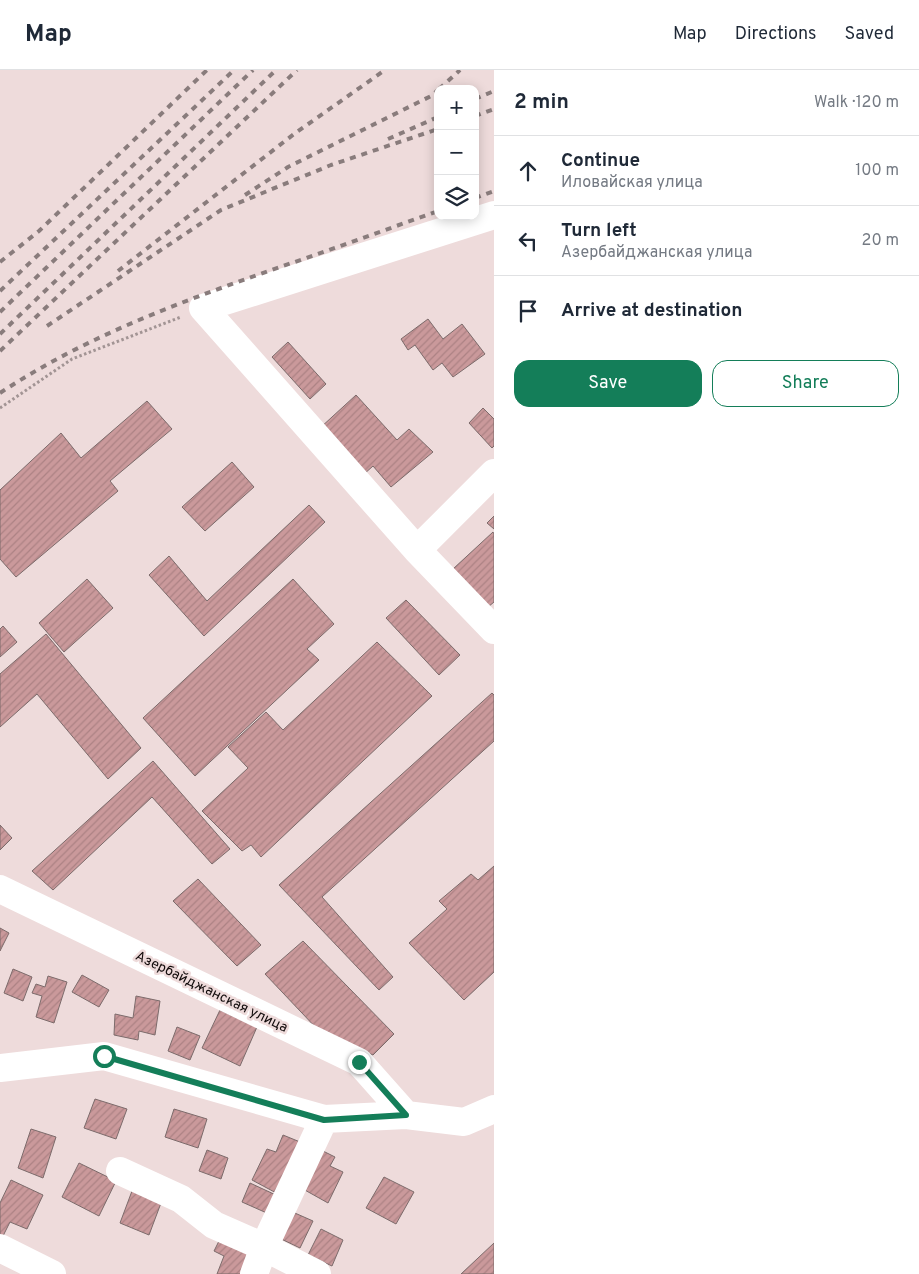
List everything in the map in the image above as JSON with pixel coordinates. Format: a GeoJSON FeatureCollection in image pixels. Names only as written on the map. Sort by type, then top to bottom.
{"type":"FeatureCollection","features":[{"type":"Feature","properties":{"kind":"street"},"geometry":{"type":"LineString","coordinates":[[494,215],[203,308],[417,550],[494,630]]}},
{"type":"Feature","properties":{"kind":"street"},"geometry":{"type":"LineString","coordinates":[[417,550],[494,473]]}},
{"type":"Feature","properties":{"kind":"street","name":"Азербайджанская улица"},"geometry":{"type":"LineString","coordinates":[[0,890],[359,1062],[406,1115]]}},
{"type":"Feature","properties":{"kind":"street"},"geometry":{"type":"LineString","coordinates":[[0,1068],[104,1056],[324,1120],[406,1115],[464,1122],[494,1109]]}},
{"type":"Feature","properties":{"kind":"street"},"geometry":{"type":"LineString","coordinates":[[254,1274],[264,1247],[324,1120]]}},
{"type":"Feature","properties":{"kind":"street"},"geometry":{"type":"LineString","coordinates":[[120,1170],[181,1200],[214,1225],[264,1247],[317,1274]]}},
{"type":"Feature","properties":{"kind":"street"},"geometry":{"type":"LineString","coordinates":[[0,1248],[52,1274]]}},
{"type":"Feature","properties":{"kind":"path"},"geometry":{"type":"LineString","coordinates":[[0,408],[72,360],[203,308]]}},
{"type":"Feature","properties":{"kind":"building"},"geometry":{"type":"Polygon","coordinates":[[[428,319],[443,339],[462,324],[485,354],[453,377],[442,363],[433,370],[415,345],[408,350],[401,339],[428,319]]]}},
{"type":"Feature","properties":{"kind":"building"},"geometry":{"type":"Polygon","coordinates":[[[288,342],[326,384],[310,399],[272,357],[288,342]]]}},
{"type":"Feature","properties":{"kind":"building"},"geometry":{"type":"Polygon","coordinates":[[[356,395],[397,440],[409,429],[433,452],[391,487],[373,466],[363,475],[320,428],[356,395]]]}},
{"type":"Feature","properties":{"kind":"building"},"geometry":{"type":"Polygon","coordinates":[[[147,401],[172,429],[110,481],[118,491],[16,577],[0,559],[0,490],[61,433],[81,458],[147,401]]]}},
{"type":"Feature","properties":{"kind":"building"},"geometry":{"type":"Polygon","coordinates":[[[483,408],[494,419],[494,446],[492,448],[469,423],[483,408]]]}},
{"type":"Feature","properties":{"kind":"building"},"geometry":{"type":"Polygon","coordinates":[[[232,462],[254,487],[205,531],[182,507],[232,462]]]}},
{"type":"Feature","properties":{"kind":"building"},"geometry":{"type":"Polygon","coordinates":[[[309,505],[325,522],[204,636],[149,575],[169,556],[207,601],[309,505]]]}},
{"type":"Feature","properties":{"kind":"building"},"geometry":{"type":"Polygon","coordinates":[[[494,516],[494,529],[487,523],[494,516]]]}},
{"type":"Feature","properties":{"kind":"building"},"geometry":{"type":"Polygon","coordinates":[[[493,532],[494,602],[488,607],[453,569],[493,532]]]}},
{"type":"Feature","properties":{"kind":"building"},"geometry":{"type":"Polygon","coordinates":[[[87,579],[113,608],[64,652],[39,623],[87,579]]]}},
{"type":"Feature","properties":{"kind":"building"},"geometry":{"type":"Polygon","coordinates":[[[293,579],[334,624],[307,649],[319,660],[195,776],[143,718],[293,579]]]}},
{"type":"Feature","properties":{"kind":"building"},"geometry":{"type":"Polygon","coordinates":[[[406,600],[460,655],[439,675],[386,618],[406,600]]]}},
{"type":"Feature","properties":{"kind":"building"},"geometry":{"type":"Polygon","coordinates":[[[3,626],[17,642],[0,657],[0,629],[3,626]]]}},
{"type":"Feature","properties":{"kind":"building"},"geometry":{"type":"Polygon","coordinates":[[[46,634],[141,748],[108,779],[37,694],[0,727],[0,674],[46,634]]]}},
{"type":"Feature","properties":{"kind":"building"},"geometry":{"type":"Polygon","coordinates":[[[377,642],[432,696],[261,857],[251,845],[242,851],[202,811],[248,768],[228,747],[266,712],[283,730],[377,642]]]}},
{"type":"Feature","properties":{"kind":"building"},"geometry":{"type":"Polygon","coordinates":[[[492,693],[494,695],[494,741],[322,897],[393,977],[379,990],[279,885],[492,693]]]}},
{"type":"Feature","properties":{"kind":"building"},"geometry":{"type":"Polygon","coordinates":[[[153,761],[230,849],[212,864],[152,797],[53,890],[32,871],[153,761]]]}},
{"type":"Feature","properties":{"kind":"building"},"geometry":{"type":"Polygon","coordinates":[[[0,825],[12,838],[0,850],[0,825]]]}},
{"type":"Feature","properties":{"kind":"building"},"geometry":{"type":"Polygon","coordinates":[[[494,866],[494,972],[464,1000],[409,943],[447,909],[439,901],[471,874],[478,880],[494,866]]]}},
{"type":"Feature","properties":{"kind":"building"},"geometry":{"type":"Polygon","coordinates":[[[198,879],[261,945],[237,966],[173,901],[198,879]]]}},
{"type":"Feature","properties":{"kind":"building"},"geometry":{"type":"Polygon","coordinates":[[[0,928],[9,933],[0,951],[0,928]]]}},
{"type":"Feature","properties":{"kind":"building"},"geometry":{"type":"Polygon","coordinates":[[[303,941],[394,1034],[373,1055],[319,1031],[265,974],[303,941]]]}},
{"type":"Feature","properties":{"kind":"building"},"geometry":{"type":"Polygon","coordinates":[[[13,969],[32,977],[23,1001],[4,993],[13,969]]]}},
{"type":"Feature","properties":{"kind":"building"},"geometry":{"type":"Polygon","coordinates":[[[82,975],[109,990],[99,1007],[72,992],[82,975]]]}},
{"type":"Feature","properties":{"kind":"building"},"geometry":{"type":"Polygon","coordinates":[[[48,976],[67,982],[54,1023],[36,1017],[42,996],[32,993],[36,984],[45,987],[48,976]]]}},
{"type":"Feature","properties":{"kind":"building"},"geometry":{"type":"Polygon","coordinates":[[[136,996],[160,1001],[155,1035],[139,1031],[138,1040],[114,1035],[115,1014],[133,1018],[136,996]]]}},
{"type":"Feature","properties":{"kind":"building"},"geometry":{"type":"Polygon","coordinates":[[[220,1010],[257,1027],[240,1066],[202,1048],[220,1010]]]}},
{"type":"Feature","properties":{"kind":"building"},"geometry":{"type":"Polygon","coordinates":[[[177,1027],[200,1036],[190,1060],[168,1051],[177,1027]]]}},
{"type":"Feature","properties":{"kind":"building"},"geometry":{"type":"Polygon","coordinates":[[[95,1099],[127,1109],[116,1139],[84,1128],[95,1099]]]}},
{"type":"Feature","properties":{"kind":"building"},"geometry":{"type":"Polygon","coordinates":[[[174,1109],[207,1119],[198,1148],[165,1137],[174,1109]]]}},
{"type":"Feature","properties":{"kind":"building"},"geometry":{"type":"Polygon","coordinates":[[[31,1129],[56,1137],[43,1178],[18,1168],[31,1129]]]}},
{"type":"Feature","properties":{"kind":"building"},"geometry":{"type":"Polygon","coordinates":[[[283,1135],[305,1144],[280,1195],[252,1180],[267,1149],[276,1152],[283,1135]]]}},
{"type":"Feature","properties":{"kind":"building"},"geometry":{"type":"Polygon","coordinates":[[[207,1150],[228,1158],[221,1179],[199,1171],[207,1150]]]}},
{"type":"Feature","properties":{"kind":"building"},"geometry":{"type":"Polygon","coordinates":[[[323,1151],[335,1157],[330,1166],[343,1172],[328,1203],[303,1189],[323,1151]]]}},
{"type":"Feature","properties":{"kind":"building"},"geometry":{"type":"Polygon","coordinates":[[[79,1163],[116,1181],[99,1216],[62,1197],[79,1163]]]}},
{"type":"Feature","properties":{"kind":"building"},"geometry":{"type":"Polygon","coordinates":[[[384,1177],[414,1192],[396,1224],[366,1208],[384,1177]]]}},
{"type":"Feature","properties":{"kind":"building"},"geometry":{"type":"Polygon","coordinates":[[[11,1180],[43,1195],[27,1229],[10,1222],[0,1242],[0,1203],[11,1180]]]}},
{"type":"Feature","properties":{"kind":"building"},"geometry":{"type":"Polygon","coordinates":[[[250,1183],[278,1196],[269,1214],[242,1202],[250,1183]]]}},
{"type":"Feature","properties":{"kind":"building"},"geometry":{"type":"Polygon","coordinates":[[[132,1191],[161,1203],[149,1235],[120,1223],[132,1191]]]}},
{"type":"Feature","properties":{"kind":"building"},"geometry":{"type":"Polygon","coordinates":[[[288,1210],[313,1221],[300,1248],[275,1236],[288,1210]]]}},
{"type":"Feature","properties":{"kind":"building"},"geometry":{"type":"Polygon","coordinates":[[[321,1229],[343,1240],[332,1266],[308,1255],[321,1229]]]}},
{"type":"Feature","properties":{"kind":"building"},"geometry":{"type":"Polygon","coordinates":[[[221,1237],[255,1250],[245,1274],[217,1274],[224,1256],[214,1251],[221,1237]]]}},
{"type":"Feature","properties":{"kind":"building"},"geometry":{"type":"Polygon","coordinates":[[[494,1243],[494,1274],[461,1274],[494,1243]]]}},
{"type":"Feature","properties":{"kind":"railway"},"geometry":{"type":"LineString","coordinates":[[0,262],[39,231],[207,70]]}},
{"type":"Feature","properties":{"kind":"railway"},"geometry":{"type":"LineString","coordinates":[[0,291],[234,70]]}},
{"type":"Feature","properties":{"kind":"railway"},"geometry":{"type":"LineString","coordinates":[[0,312],[253,70]]}},
{"type":"Feature","properties":{"kind":"railway"},"geometry":{"type":"LineString","coordinates":[[0,334],[276,70]]}},
{"type":"Feature","properties":{"kind":"railway"},"geometry":{"type":"LineString","coordinates":[[0,351],[297,70]]}},
{"type":"Feature","properties":{"kind":"railway"},"geometry":{"type":"LineString","coordinates":[[118,271],[294,134],[385,70]]}},
{"type":"Feature","properties":{"kind":"railway"},"geometry":{"type":"LineString","coordinates":[[443,85],[460,70]]}},
{"type":"Feature","properties":{"kind":"railway"},"geometry":{"type":"LineString","coordinates":[[479,97],[494,91]]}},
{"type":"Feature","properties":{"kind":"railway"},"geometry":{"type":"LineString","coordinates":[[245,195],[288,167],[434,93]]}},
{"type":"Feature","properties":{"kind":"railway"},"geometry":{"type":"LineString","coordinates":[[479,115],[494,109]]}},
{"type":"Feature","properties":{"kind":"railway"},"geometry":{"type":"LineString","coordinates":[[388,139],[434,119]]}},
{"type":"Feature","properties":{"kind":"railway"},"geometry":{"type":"LineString","coordinates":[[47,326],[221,210],[331,165],[435,130]]}},
{"type":"Feature","properties":{"kind":"railway"},"geometry":{"type":"LineString","coordinates":[[479,197],[494,191]]}},
{"type":"Feature","properties":{"kind":"railway"},"geometry":{"type":"LineString","coordinates":[[0,393],[66,354],[136,321],[207,293],[434,212]]}},
{"type":"Feature","properties":{"kind":"route"},"geometry":{"type":"LineString","coordinates":[[104,1056],[324,1120],[406,1115],[359,1062]]}}]}
